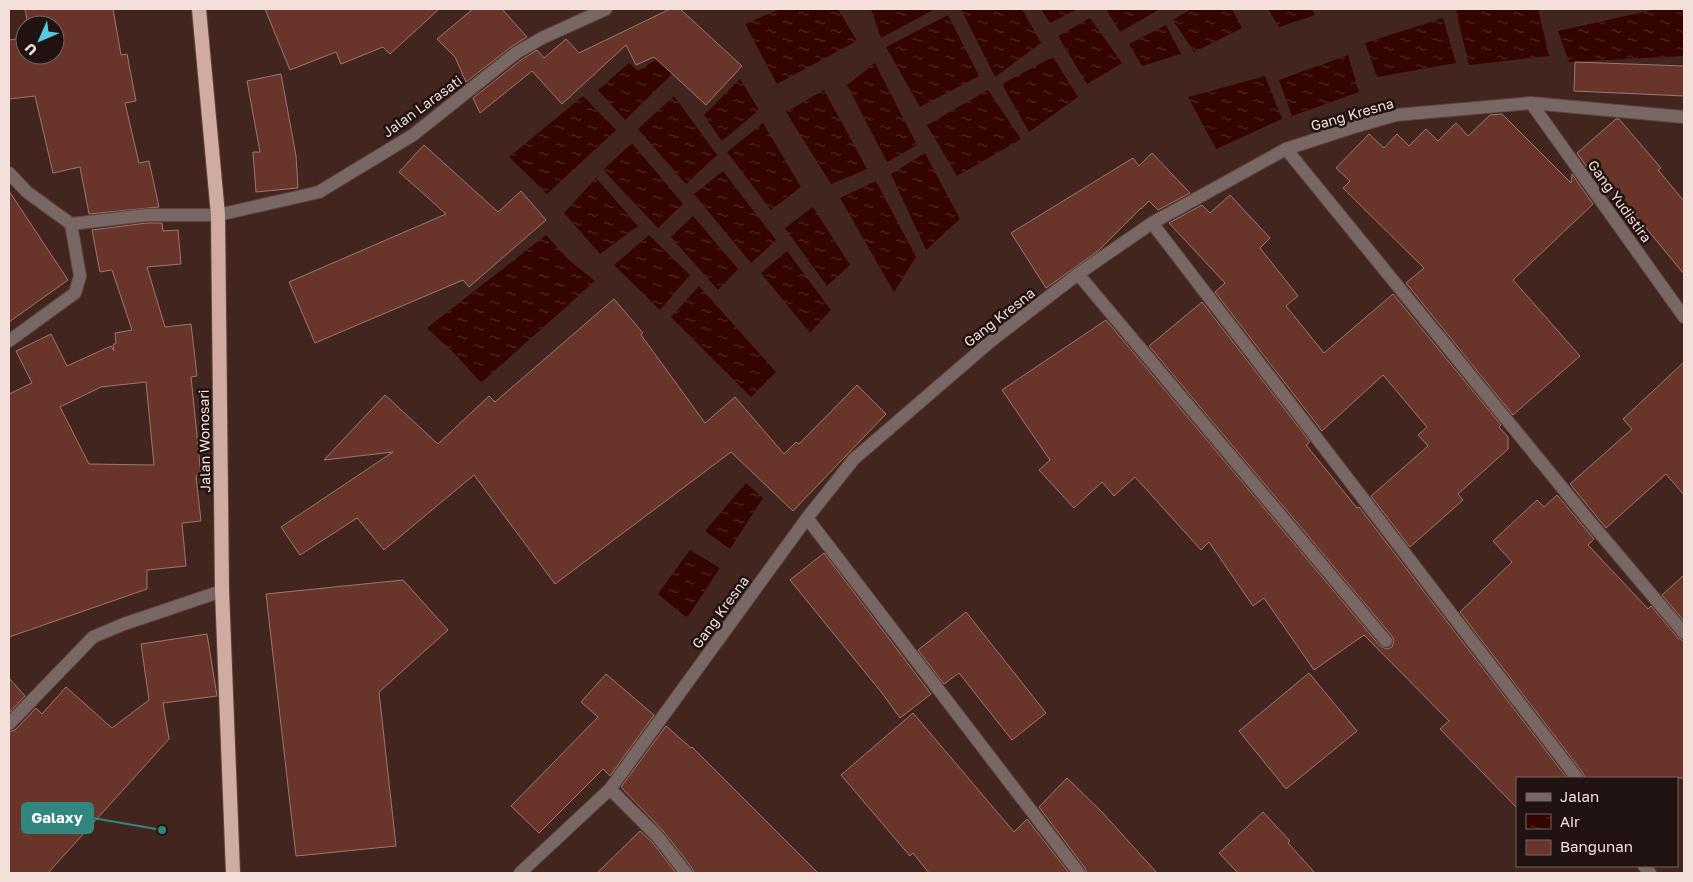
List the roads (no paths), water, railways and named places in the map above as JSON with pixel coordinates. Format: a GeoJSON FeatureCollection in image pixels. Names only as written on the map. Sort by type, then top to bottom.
{"type":"FeatureCollection","features":[{"type":"Feature","properties":{"kind":"highway","name":"Jalan Wonosari"},"geometry":{"type":"LineString","coordinates":[[199,9],[218,215],[222,591],[233,873]]}},
{"type":"Feature","properties":{"kind":"street","name":"Jalan Larasati"},"geometry":{"type":"LineString","coordinates":[[72,224],[147,215],[218,215],[319,192],[413,135],[516,53],[542,38],[606,9]]}},
{"type":"Feature","properties":{"kind":"street","name":"Gang Kresna"},"geometry":{"type":"LineString","coordinates":[[520,873],[610,789],[807,518],[854,460],[991,341],[1078,274],[1152,223],[1286,149],[1396,115],[1531,103],[1684,116]]}},
{"type":"Feature","properties":{"kind":"street","name":"Gang Yudistira"},"geometry":{"type":"LineString","coordinates":[[1531,103],[1684,317]]}},
{"type":"Feature","properties":{"kind":"street"},"geometry":{"type":"LineString","coordinates":[[1286,149],[1586,517],[1684,632]]}},
{"type":"Feature","properties":{"kind":"street"},"geometry":{"type":"LineString","coordinates":[[9,174],[27,192],[72,224],[80,276],[74,293],[9,341]]}},
{"type":"Feature","properties":{"kind":"street"},"geometry":{"type":"LineString","coordinates":[[1152,223],[1577,777]]}},
{"type":"Feature","properties":{"kind":"street"},"geometry":{"type":"LineString","coordinates":[[1078,274],[1386,641]]}},
{"type":"Feature","properties":{"kind":"street"},"geometry":{"type":"LineString","coordinates":[[807,518],[1079,873]]}},
{"type":"Feature","properties":{"kind":"street"},"geometry":{"type":"LineString","coordinates":[[9,724],[93,637],[124,624],[222,591]]}},
{"type":"Feature","properties":{"kind":"street"},"geometry":{"type":"LineString","coordinates":[[610,789],[658,837],[686,873]]}},
{"type":"Feature","properties":{"kind":"water"},"geometry":{"type":"Polygon","coordinates":[[[780,9],[838,9],[857,41],[777,84],[745,24],[780,9]]]}},
{"type":"Feature","properties":{"kind":"water"},"geometry":{"type":"Polygon","coordinates":[[[871,9],[935,9],[881,38],[871,9]]]}},
{"type":"Feature","properties":{"kind":"water"},"geometry":{"type":"Polygon","coordinates":[[[961,9],[1022,9],[1041,43],[995,77],[961,9]]]}},
{"type":"Feature","properties":{"kind":"water"},"geometry":{"type":"Polygon","coordinates":[[[1041,9],[1078,9],[1050,23],[1041,9]]]}},
{"type":"Feature","properties":{"kind":"water"},"geometry":{"type":"Polygon","coordinates":[[[1106,9],[1160,9],[1120,32],[1106,9]]]}},
{"type":"Feature","properties":{"kind":"water"},"geometry":{"type":"Polygon","coordinates":[[[1191,9],[1232,9],[1242,28],[1194,52],[1173,20],[1191,9]]]}},
{"type":"Feature","properties":{"kind":"water"},"geometry":{"type":"Polygon","coordinates":[[[1268,9],[1312,9],[1315,15],[1279,27],[1268,9]]]}},
{"type":"Feature","properties":{"kind":"water"},"geometry":{"type":"Polygon","coordinates":[[[1462,9],[1538,9],[1549,56],[1469,65],[1456,11],[1462,9]]]}},
{"type":"Feature","properties":{"kind":"water"},"geometry":{"type":"Polygon","coordinates":[[[1657,9],[1682,9],[1684,56],[1569,62],[1558,31],[1657,9]]]}},
{"type":"Feature","properties":{"kind":"water"},"geometry":{"type":"Polygon","coordinates":[[[948,15],[979,76],[920,107],[886,47],[948,15]]]}},
{"type":"Feature","properties":{"kind":"water"},"geometry":{"type":"Polygon","coordinates":[[[1090,18],[1122,63],[1087,84],[1058,36],[1090,18]]]}},
{"type":"Feature","properties":{"kind":"water"},"geometry":{"type":"Polygon","coordinates":[[[1443,18],[1456,63],[1377,77],[1365,43],[1443,18]]]}},
{"type":"Feature","properties":{"kind":"water"},"geometry":{"type":"Polygon","coordinates":[[[1166,25],[1181,54],[1142,66],[1129,44],[1166,25]]]}},
{"type":"Feature","properties":{"kind":"water"},"geometry":{"type":"Polygon","coordinates":[[[1348,55],[1359,92],[1292,116],[1279,80],[1348,55]]]}},
{"type":"Feature","properties":{"kind":"water"},"geometry":{"type":"Polygon","coordinates":[[[1053,57],[1078,97],[1029,132],[1002,84],[1053,57]]]}},
{"type":"Feature","properties":{"kind":"water"},"geometry":{"type":"Polygon","coordinates":[[[659,58],[679,67],[625,120],[598,90],[629,63],[638,71],[659,58]]]}},
{"type":"Feature","properties":{"kind":"water"},"geometry":{"type":"Polygon","coordinates":[[[875,63],[917,145],[887,162],[847,85],[875,63]]]}},
{"type":"Feature","properties":{"kind":"water"},"geometry":{"type":"Polygon","coordinates":[[[1265,76],[1282,119],[1216,149],[1188,97],[1265,76]]]}},
{"type":"Feature","properties":{"kind":"water"},"geometry":{"type":"Polygon","coordinates":[[[740,79],[759,110],[722,141],[704,115],[740,79]]]}},
{"type":"Feature","properties":{"kind":"water"},"geometry":{"type":"Polygon","coordinates":[[[824,90],[867,169],[831,184],[786,112],[824,90]]]}},
{"type":"Feature","properties":{"kind":"water"},"geometry":{"type":"Polygon","coordinates":[[[988,90],[1021,139],[957,176],[927,125],[988,90]]]}},
{"type":"Feature","properties":{"kind":"water"},"geometry":{"type":"Polygon","coordinates":[[[583,96],[616,130],[547,194],[509,157],[583,96]]]}},
{"type":"Feature","properties":{"kind":"water"},"geometry":{"type":"Polygon","coordinates":[[[674,96],[717,155],[686,184],[638,129],[674,96]]]}},
{"type":"Feature","properties":{"kind":"water"},"geometry":{"type":"Polygon","coordinates":[[[763,123],[801,187],[771,210],[727,152],[763,123]]]}},
{"type":"Feature","properties":{"kind":"water"},"geometry":{"type":"Polygon","coordinates":[[[632,143],[683,204],[658,228],[603,170],[632,143]]]}},
{"type":"Feature","properties":{"kind":"water"},"geometry":{"type":"Polygon","coordinates":[[[925,153],[960,219],[926,250],[891,174],[925,153]]]}},
{"type":"Feature","properties":{"kind":"water"},"geometry":{"type":"Polygon","coordinates":[[[723,171],[776,240],[751,263],[694,194],[723,171]]]}},
{"type":"Feature","properties":{"kind":"water"},"geometry":{"type":"Polygon","coordinates":[[[596,178],[638,226],[600,254],[564,213],[596,178]]]}},
{"type":"Feature","properties":{"kind":"water"},"geometry":{"type":"Polygon","coordinates":[[[876,181],[916,257],[894,292],[840,198],[876,181]]]}},
{"type":"Feature","properties":{"kind":"water"},"geometry":{"type":"Polygon","coordinates":[[[813,207],[850,265],[827,286],[785,228],[813,207]]]}},
{"type":"Feature","properties":{"kind":"water"},"geometry":{"type":"Polygon","coordinates":[[[693,216],[738,269],[718,290],[671,237],[693,216]]]}},
{"type":"Feature","properties":{"kind":"water"},"geometry":{"type":"Polygon","coordinates":[[[546,235],[568,259],[595,281],[481,383],[456,355],[427,328],[546,235]]]}},
{"type":"Feature","properties":{"kind":"water"},"geometry":{"type":"Polygon","coordinates":[[[649,235],[690,275],[660,310],[614,265],[649,235]]]}},
{"type":"Feature","properties":{"kind":"water"},"geometry":{"type":"Polygon","coordinates":[[[787,251],[831,310],[810,333],[761,273],[787,251]]]}},
{"type":"Feature","properties":{"kind":"water"},"geometry":{"type":"Polygon","coordinates":[[[699,286],[776,372],[751,397],[671,317],[699,286]]]}},
{"type":"Feature","properties":{"kind":"water"},"geometry":{"type":"Polygon","coordinates":[[[746,483],[763,498],[730,549],[705,531],[746,483]]]}},
{"type":"Feature","properties":{"kind":"water"},"geometry":{"type":"Polygon","coordinates":[[[690,550],[720,568],[687,618],[658,594],[690,550]]]}},
{"type":"Feature","properties":{"kind":"place","name":"Galaxy"},"geometry":{"type":"Point","coordinates":[162,830]}}]}
